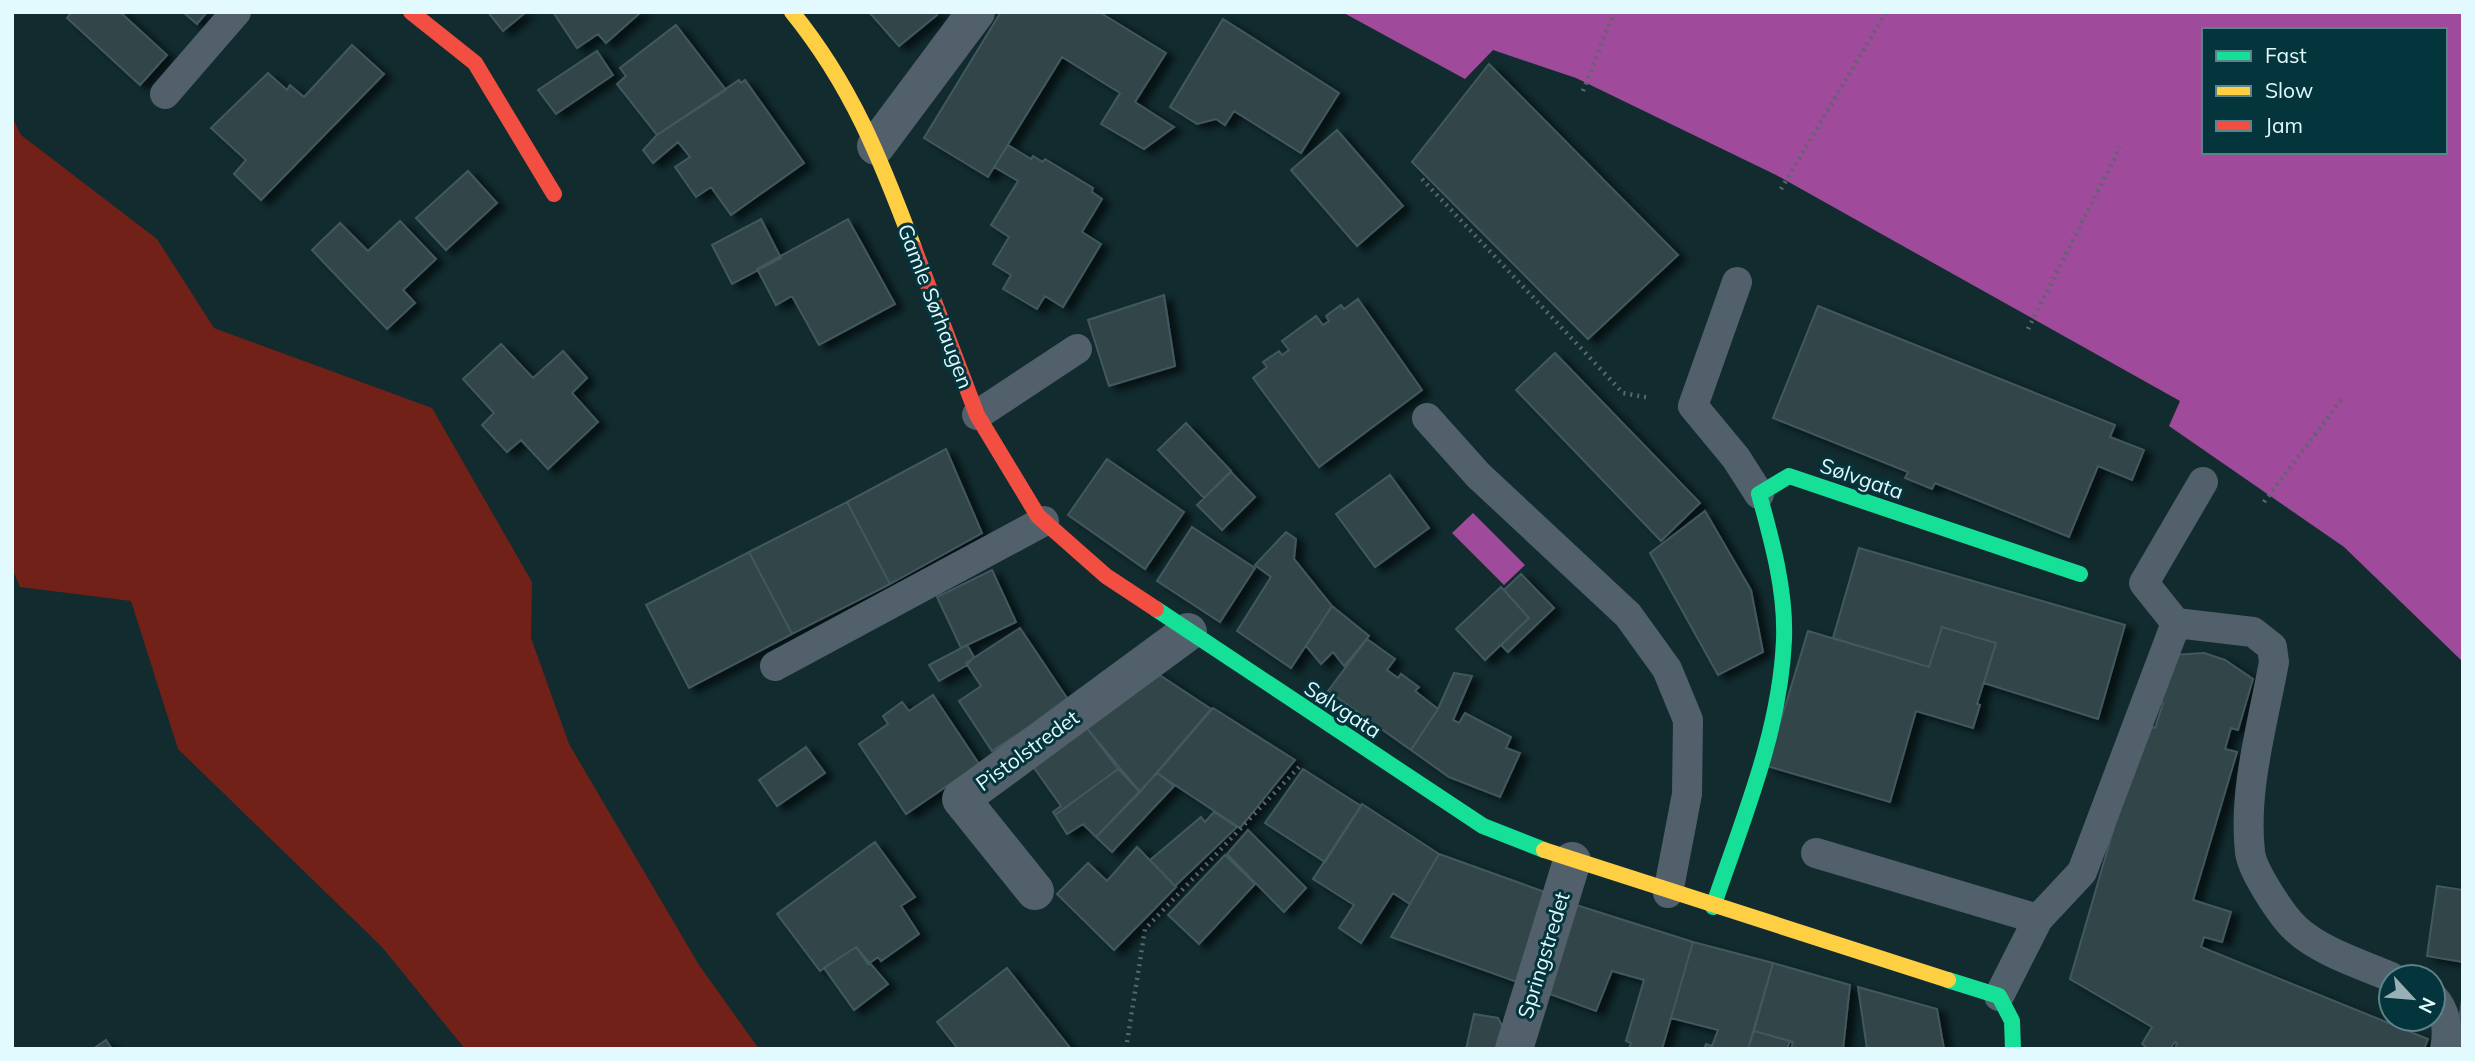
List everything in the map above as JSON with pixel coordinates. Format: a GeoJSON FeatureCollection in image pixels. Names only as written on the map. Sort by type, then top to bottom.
{"type":"FeatureCollection","features":[{"type":"Feature","properties":{"kind":"street"},"geometry":{"type":"LineString","coordinates":[[411,12],[475,63],[554,194]]}},
{"type":"Feature","properties":{"kind":"street","name":"Gamle Sørhaugen"},"geometry":{"type":"LineString","coordinates":[[792,12],[822,50],[876,146],[977,415],[1004,463]]}},
{"type":"Feature","properties":{"kind":"street"},"geometry":{"type":"LineString","coordinates":[[876,146],[976,12]]}},
{"type":"Feature","properties":{"kind":"street","name":"Sølvgata"},"geometry":{"type":"LineString","coordinates":[[1004,463],[1044,521],[1106,576],[1483,826],[1572,861],[1713,906],[2005,1008]]}},
{"type":"Feature","properties":{"kind":"street","name":"Sølvgata"},"geometry":{"type":"LineString","coordinates":[[1759,494],[1789,476],[2080,574]]}},
{"type":"Feature","properties":{"kind":"street"},"geometry":{"type":"LineString","coordinates":[[1713,906],[1776,711],[1784,640],[1782,598],[1759,494]]}},
{"type":"Feature","properties":{"kind":"street","name":"Pistolstredet"},"geometry":{"type":"LineString","coordinates":[[1035,891],[961,799],[1188,632]]}},
{"type":"Feature","properties":{"kind":"street","name":"Springstredet"},"geometry":{"type":"LineString","coordinates":[[1514,1049],[1572,861]]}},
{"type":"Feature","properties":{"kind":"street"},"geometry":{"type":"LineString","coordinates":[[2005,1008],[2013,1049]]}},
{"type":"Feature","properties":{"kind":"lane"},"geometry":{"type":"LineString","coordinates":[[165,94],[236,12]]}},
{"type":"Feature","properties":{"kind":"lane"},"geometry":{"type":"LineString","coordinates":[[1737,282],[1693,406],[1736,458],[1759,494]]}},
{"type":"Feature","properties":{"kind":"lane"},"geometry":{"type":"LineString","coordinates":[[977,415],[1077,349]]}},
{"type":"Feature","properties":{"kind":"lane"},"geometry":{"type":"LineString","coordinates":[[1427,418],[1478,475],[1628,614],[1667,669],[1688,720],[1687,794],[1668,893]]}},
{"type":"Feature","properties":{"kind":"lane"},"geometry":{"type":"LineString","coordinates":[[2203,482],[2144,583],[2176,623],[2253,632],[2272,647],[2274,662],[2251,792],[2250,855],[2271,896],[2297,929],[2343,957],[2377,971]]}},
{"type":"Feature","properties":{"kind":"lane"},"geometry":{"type":"LineString","coordinates":[[775,666],[1044,521]]}},
{"type":"Feature","properties":{"kind":"lane"},"geometry":{"type":"LineString","coordinates":[[2005,1008],[2038,919],[2082,872],[2176,623]]}},
{"type":"Feature","properties":{"kind":"lane"},"geometry":{"type":"LineString","coordinates":[[1816,853],[2038,919]]}},
{"type":"Feature","properties":{"kind":"lane"},"geometry":{"type":"LineString","coordinates":[[2445,1049],[2447,1030]]}},
{"type":"Feature","properties":{"kind":"path"},"geometry":{"type":"LineString","coordinates":[[1583,91],[1614,12]]}},
{"type":"Feature","properties":{"kind":"path"},"geometry":{"type":"LineString","coordinates":[[1780,189],[1886,12]]}},
{"type":"Feature","properties":{"kind":"path"},"geometry":{"type":"LineString","coordinates":[[2028,329],[2120,147]]}},
{"type":"Feature","properties":{"kind":"path"},"geometry":{"type":"LineString","coordinates":[[1422,179],[1623,393],[1693,406]]}},
{"type":"Feature","properties":{"kind":"path"},"geometry":{"type":"LineString","coordinates":[[2264,502],[2342,399]]}},
{"type":"Feature","properties":{"kind":"path"},"geometry":{"type":"LineString","coordinates":[[1126,1049],[1145,929],[1335,729]]}},
{"type":"Feature","properties":{"kind":"shaded area"},"geometry":{"type":"Polygon","coordinates":[[[1342,12],[2463,12],[2463,662],[2344,547],[2169,426],[2180,401],[1776,175],[1576,78],[1493,50],[1465,79],[1342,12]]]}},
{"type":"Feature","properties":{"kind":"shaded area"},"geometry":{"type":"Polygon","coordinates":[[[12,117],[21,135],[157,239],[214,328],[432,408],[532,582],[531,638],[569,744],[699,965],[759,1049],[465,1049],[382,947],[178,749],[131,601],[20,587],[12,568],[12,117]]]}},
{"type":"Feature","properties":{"kind":"shaded area"},"geometry":{"type":"Polygon","coordinates":[[[1473,513],[1525,565],[1504,585],[1452,533],[1473,513]]]}},
{"type":"Feature","properties":{"kind":"building"},"geometry":{"type":"Polygon","coordinates":[[[72,12],[120,12],[167,55],[140,85],[67,18],[72,12]]]}},
{"type":"Feature","properties":{"kind":"building"},"geometry":{"type":"Polygon","coordinates":[[[183,12],[207,12],[197,24],[183,12]]]}},
{"type":"Feature","properties":{"kind":"building"},"geometry":{"type":"Polygon","coordinates":[[[488,12],[526,12],[503,31],[488,12]]]}},
{"type":"Feature","properties":{"kind":"building"},"geometry":{"type":"Polygon","coordinates":[[[553,12],[641,12],[606,43],[598,34],[577,48],[553,12]]]}},
{"type":"Feature","properties":{"kind":"building"},"geometry":{"type":"Polygon","coordinates":[[[869,12],[937,12],[937,15],[899,46],[869,12]]]}},
{"type":"Feature","properties":{"kind":"building"},"geometry":{"type":"Polygon","coordinates":[[[1001,12],[1099,12],[1166,53],[1135,102],[1174,127],[1144,149],[1101,124],[1120,93],[1062,57],[988,177],[924,138],[1001,12]]]}},
{"type":"Feature","properties":{"kind":"building"},"geometry":{"type":"Polygon","coordinates":[[[1223,19],[1339,93],[1301,153],[1234,111],[1225,125],[1216,119],[1197,124],[1170,107],[1223,19]]]}},
{"type":"Feature","properties":{"kind":"building"},"geometry":{"type":"Polygon","coordinates":[[[676,25],[726,90],[657,135],[617,84],[626,76],[620,68],[676,25]]]}},
{"type":"Feature","properties":{"kind":"building"},"geometry":{"type":"Polygon","coordinates":[[[352,45],[384,74],[261,200],[234,174],[246,160],[211,128],[268,73],[287,90],[290,85],[304,97],[352,45]]]}},
{"type":"Feature","properties":{"kind":"building"},"geometry":{"type":"Polygon","coordinates":[[[597,51],[613,75],[556,114],[538,90],[597,51]]]}},
{"type":"Feature","properties":{"kind":"building"},"geometry":{"type":"Polygon","coordinates":[[[1489,64],[1678,255],[1588,339],[1412,162],[1489,64]]]}},
{"type":"Feature","properties":{"kind":"building"},"geometry":{"type":"Polygon","coordinates":[[[739,80],[741,83],[745,80],[804,163],[731,215],[711,187],[696,197],[675,167],[690,157],[678,142],[653,163],[643,150],[657,135],[739,80]]]}},
{"type":"Feature","properties":{"kind":"building"},"geometry":{"type":"Polygon","coordinates":[[[1337,130],[1403,206],[1357,246],[1291,170],[1337,130]]]}},
{"type":"Feature","properties":{"kind":"building"},"geometry":{"type":"Polygon","coordinates":[[[1008,145],[1031,159],[1033,156],[1043,162],[1045,159],[1093,188],[1092,192],[1102,199],[1082,232],[1101,244],[1063,307],[1045,296],[1037,309],[1003,289],[1011,275],[993,264],[1009,237],[991,225],[1018,181],[994,167],[1008,145]]]}},
{"type":"Feature","properties":{"kind":"building"},"geometry":{"type":"Polygon","coordinates":[[[468,171],[497,203],[446,250],[416,218],[468,171]]]}},
{"type":"Feature","properties":{"kind":"building"},"geometry":{"type":"Polygon","coordinates":[[[761,219],[781,258],[732,284],[712,245],[761,219]]]}},
{"type":"Feature","properties":{"kind":"building"},"geometry":{"type":"Polygon","coordinates":[[[848,219],[895,304],[819,345],[792,296],[776,305],[757,269],[848,219]]]}},
{"type":"Feature","properties":{"kind":"building"},"geometry":{"type":"Polygon","coordinates":[[[400,221],[436,259],[403,290],[415,303],[387,329],[312,250],[340,223],[368,251],[400,221]]]}},
{"type":"Feature","properties":{"kind":"building"},"geometry":{"type":"Polygon","coordinates":[[[1164,295],[1175,366],[1109,386],[1088,320],[1164,295]]]}},
{"type":"Feature","properties":{"kind":"building"},"geometry":{"type":"Polygon","coordinates":[[[1358,299],[1422,390],[1319,467],[1253,378],[1267,367],[1263,362],[1279,351],[1282,355],[1289,350],[1282,341],[1316,316],[1323,325],[1329,321],[1326,316],[1341,305],[1344,309],[1358,299]]]}},
{"type":"Feature","properties":{"kind":"building"},"geometry":{"type":"Polygon","coordinates":[[[1818,306],[2115,425],[2110,437],[2144,450],[2132,480],[2098,466],[2069,537],[1935,483],[1932,489],[1905,478],[1908,472],[1773,418],[1818,306]]]}},
{"type":"Feature","properties":{"kind":"building"},"geometry":{"type":"Polygon","coordinates":[[[501,344],[533,378],[563,351],[587,378],[572,393],[598,422],[548,469],[521,440],[507,452],[482,425],[494,413],[463,379],[501,344]]]}},
{"type":"Feature","properties":{"kind":"building"},"geometry":{"type":"Polygon","coordinates":[[[1555,353],[1700,503],[1661,541],[1516,390],[1555,353]]]}},
{"type":"Feature","properties":{"kind":"building"},"geometry":{"type":"Polygon","coordinates":[[[1186,423],[1231,471],[1204,498],[1158,450],[1186,423]]]}},
{"type":"Feature","properties":{"kind":"building"},"geometry":{"type":"Polygon","coordinates":[[[946,449],[982,533],[890,584],[847,502],[946,449]]]}},
{"type":"Feature","properties":{"kind":"building"},"geometry":{"type":"Polygon","coordinates":[[[1107,459],[1184,512],[1145,569],[1068,515],[1107,459]]]}},
{"type":"Feature","properties":{"kind":"building"},"geometry":{"type":"Polygon","coordinates":[[[1231,472],[1255,497],[1222,530],[1197,505],[1231,472]]]}},
{"type":"Feature","properties":{"kind":"building"},"geometry":{"type":"Polygon","coordinates":[[[1390,475],[1429,528],[1375,567],[1336,514],[1390,475]]]}},
{"type":"Feature","properties":{"kind":"building"},"geometry":{"type":"Polygon","coordinates":[[[847,502],[890,584],[792,634],[749,552],[847,502]]]}},
{"type":"Feature","properties":{"kind":"building"},"geometry":{"type":"Polygon","coordinates":[[[1705,511],[1751,590],[1763,652],[1718,675],[1650,553],[1705,511]]]}},
{"type":"Feature","properties":{"kind":"building"},"geometry":{"type":"Polygon","coordinates":[[[1192,527],[1255,568],[1220,622],[1157,581],[1192,527]]]}},
{"type":"Feature","properties":{"kind":"building"},"geometry":{"type":"Polygon","coordinates":[[[1286,532],[1296,539],[1294,559],[1332,606],[1291,668],[1237,631],[1271,577],[1255,565],[1286,532]]]}},
{"type":"Feature","properties":{"kind":"building"},"geometry":{"type":"Polygon","coordinates":[[[1859,548],[2125,625],[2098,719],[1984,683],[1996,643],[1942,627],[1929,667],[1833,638],[1859,548]]]}},
{"type":"Feature","properties":{"kind":"building"},"geometry":{"type":"Polygon","coordinates":[[[749,552],[792,634],[689,688],[646,605],[749,552]]]}},
{"type":"Feature","properties":{"kind":"building"},"geometry":{"type":"Polygon","coordinates":[[[992,570],[1016,622],[961,648],[937,597],[992,570]]]}},
{"type":"Feature","properties":{"kind":"building"},"geometry":{"type":"Polygon","coordinates":[[[1521,574],[1554,608],[1508,652],[1501,645],[1529,618],[1504,590],[1521,574]]]}},
{"type":"Feature","properties":{"kind":"building"},"geometry":{"type":"Polygon","coordinates":[[[1501,587],[1529,618],[1485,660],[1456,629],[1501,587]]]}},
{"type":"Feature","properties":{"kind":"building"},"geometry":{"type":"Polygon","coordinates":[[[1332,606],[1369,636],[1344,666],[1333,652],[1321,664],[1306,646],[1332,606]]]}},
{"type":"Feature","properties":{"kind":"building"},"geometry":{"type":"Polygon","coordinates":[[[1942,627],[1996,643],[1977,704],[1980,705],[1973,728],[1916,711],[1890,802],[1767,766],[1808,631],[1929,667],[1942,627]]]}},
{"type":"Feature","properties":{"kind":"building"},"geometry":{"type":"Polygon","coordinates":[[[1020,628],[1069,701],[992,751],[959,701],[981,686],[966,663],[1020,628]]]}},
{"type":"Feature","properties":{"kind":"building"},"geometry":{"type":"Polygon","coordinates":[[[1367,639],[1395,659],[1387,670],[1398,678],[1401,674],[1419,687],[1415,691],[1438,709],[1411,750],[1328,691],[1367,639]]]}},
{"type":"Feature","properties":{"kind":"building"},"geometry":{"type":"Polygon","coordinates":[[[967,645],[974,657],[967,665],[939,681],[929,665],[967,645]]]}},
{"type":"Feature","properties":{"kind":"building"},"geometry":{"type":"Polygon","coordinates":[[[2204,653],[2225,660],[2253,679],[2238,730],[2231,728],[2225,749],[2237,752],[2193,900],[2231,912],[2222,942],[2204,937],[2201,947],[2377,1018],[2377,1033],[2413,1033],[2428,1039],[2424,1049],[2175,1049],[2175,1042],[2170,1049],[2149,1049],[2142,1044],[2152,1027],[2070,979],[2144,724],[2155,728],[2163,703],[2157,701],[2172,655],[2204,653]]]}},
{"type":"Feature","properties":{"kind":"building"},"geometry":{"type":"Polygon","coordinates":[[[1149,668],[1211,709],[1140,792],[1081,721],[1149,668]]]}},
{"type":"Feature","properties":{"kind":"building"},"geometry":{"type":"Polygon","coordinates":[[[1454,673],[1472,676],[1453,720],[1459,723],[1465,713],[1511,737],[1506,748],[1520,753],[1500,797],[1449,777],[1411,750],[1438,709],[1454,673]]]}},
{"type":"Feature","properties":{"kind":"building"},"geometry":{"type":"Polygon","coordinates":[[[933,695],[979,764],[906,814],[859,744],[888,724],[883,716],[902,702],[909,711],[933,695]]]}},
{"type":"Feature","properties":{"kind":"building"},"geometry":{"type":"Polygon","coordinates":[[[1213,708],[1295,760],[1240,828],[1157,773],[1213,708]]]}},
{"type":"Feature","properties":{"kind":"building"},"geometry":{"type":"Polygon","coordinates":[[[1079,718],[1118,769],[1055,815],[1053,812],[1061,806],[1025,755],[1079,718]]]}},
{"type":"Feature","properties":{"kind":"building"},"geometry":{"type":"Polygon","coordinates":[[[806,747],[825,773],[777,806],[759,780],[806,747]]]}},
{"type":"Feature","properties":{"kind":"building"},"geometry":{"type":"Polygon","coordinates":[[[1118,769],[1140,792],[1096,837],[1083,824],[1067,834],[1055,815],[1118,769]]]}},
{"type":"Feature","properties":{"kind":"building"},"geometry":{"type":"Polygon","coordinates":[[[1303,769],[1361,806],[1325,862],[1265,823],[1303,769]]]}},
{"type":"Feature","properties":{"kind":"building"},"geometry":{"type":"Polygon","coordinates":[[[1157,773],[1174,786],[1112,852],[1096,837],[1157,773]]]}},
{"type":"Feature","properties":{"kind":"building"},"geometry":{"type":"Polygon","coordinates":[[[1362,804],[1439,854],[1410,904],[1393,893],[1361,943],[1339,928],[1354,905],[1313,879],[1362,804]]]}},
{"type":"Feature","properties":{"kind":"building"},"geometry":{"type":"Polygon","coordinates":[[[1214,812],[1237,827],[1175,886],[1150,860],[1201,817],[1205,822],[1214,812]]]}},
{"type":"Feature","properties":{"kind":"building"},"geometry":{"type":"Polygon","coordinates":[[[1248,830],[1306,888],[1284,912],[1227,854],[1248,830]]]}},
{"type":"Feature","properties":{"kind":"building"},"geometry":{"type":"Polygon","coordinates":[[[875,842],[915,897],[901,906],[919,934],[881,961],[878,957],[868,964],[856,947],[820,971],[777,914],[875,842]]]}},
{"type":"Feature","properties":{"kind":"building"},"geometry":{"type":"Polygon","coordinates":[[[1137,847],[1176,887],[1114,950],[1057,894],[1088,863],[1107,881],[1137,847]]]}},
{"type":"Feature","properties":{"kind":"building"},"geometry":{"type":"Polygon","coordinates":[[[1439,854],[1556,896],[1520,983],[1391,937],[1439,854]]]}},
{"type":"Feature","properties":{"kind":"building"},"geometry":{"type":"Polygon","coordinates":[[[1225,855],[1255,884],[1199,944],[1168,915],[1225,855]]]}},
{"type":"Feature","properties":{"kind":"building"},"geometry":{"type":"Polygon","coordinates":[[[2437,886],[2463,890],[2463,962],[2427,956],[2437,886]]]}},
{"type":"Feature","properties":{"kind":"building"},"geometry":{"type":"Polygon","coordinates":[[[1573,904],[1693,942],[1662,1049],[1629,1049],[1631,1043],[1626,1041],[1644,980],[1612,971],[1596,1011],[1536,989],[1573,904]]]}},
{"type":"Feature","properties":{"kind":"building"},"geometry":{"type":"Polygon","coordinates":[[[1693,942],[1773,963],[1748,1049],[1704,1049],[1706,1044],[1712,1046],[1718,1030],[1671,1018],[1693,942]]]}},
{"type":"Feature","properties":{"kind":"building"},"geometry":{"type":"Polygon","coordinates":[[[856,947],[888,984],[854,1010],[824,968],[856,947]]]}},
{"type":"Feature","properties":{"kind":"building"},"geometry":{"type":"Polygon","coordinates":[[[1773,963],[1850,985],[1843,1049],[1791,1049],[1793,1042],[1754,1031],[1773,963]]]}},
{"type":"Feature","properties":{"kind":"building"},"geometry":{"type":"Polygon","coordinates":[[[1007,968],[1071,1049],[958,1049],[937,1022],[1007,968]]]}},
{"type":"Feature","properties":{"kind":"building"},"geometry":{"type":"Polygon","coordinates":[[[1858,987],[1937,1009],[1944,1049],[1867,1049],[1858,987]]]}},
{"type":"Feature","properties":{"kind":"building"},"geometry":{"type":"Polygon","coordinates":[[[2463,993],[2463,1049],[2455,1049],[2463,993]]]}},
{"type":"Feature","properties":{"kind":"building"},"geometry":{"type":"Polygon","coordinates":[[[1474,1014],[1498,1018],[1504,1030],[1502,1049],[1466,1049],[1474,1014]]]}},
{"type":"Feature","properties":{"kind":"building"},"geometry":{"type":"Polygon","coordinates":[[[1754,1031],[1790,1041],[1787,1049],[1748,1049],[1754,1031]]]}},
{"type":"Feature","properties":{"kind":"building"},"geometry":{"type":"Polygon","coordinates":[[[106,1040],[112,1049],[93,1049],[106,1040]]]}},
{"type":"Feature","properties":{"kind":"traffic: fast"},"geometry":{"type":"LineString","coordinates":[[1713,907],[1758,776],[1781,675],[1783,603],[1759,494],[1789,476],[2080,574]]}},
{"type":"Feature","properties":{"kind":"traffic: fast"},"geometry":{"type":"LineString","coordinates":[[1156,609],[1483,826],[1544,850]]}},
{"type":"Feature","properties":{"kind":"traffic: fast"},"geometry":{"type":"LineString","coordinates":[[1948,980],[1999,996],[2012,1021],[2013,1049]]}},
{"type":"Feature","properties":{"kind":"traffic: slow"},"geometry":{"type":"LineString","coordinates":[[792,12],[832,68],[863,125],[914,248]]}},
{"type":"Feature","properties":{"kind":"traffic: slow"},"geometry":{"type":"LineString","coordinates":[[1544,850],[1948,980]]}},
{"type":"Feature","properties":{"kind":"traffic: jam"},"geometry":{"type":"LineString","coordinates":[[411,12],[475,63],[554,194]]}},
{"type":"Feature","properties":{"kind":"traffic: jam"},"geometry":{"type":"LineString","coordinates":[[914,248],[977,415],[1038,516],[1106,576],[1156,609]]}}]}
